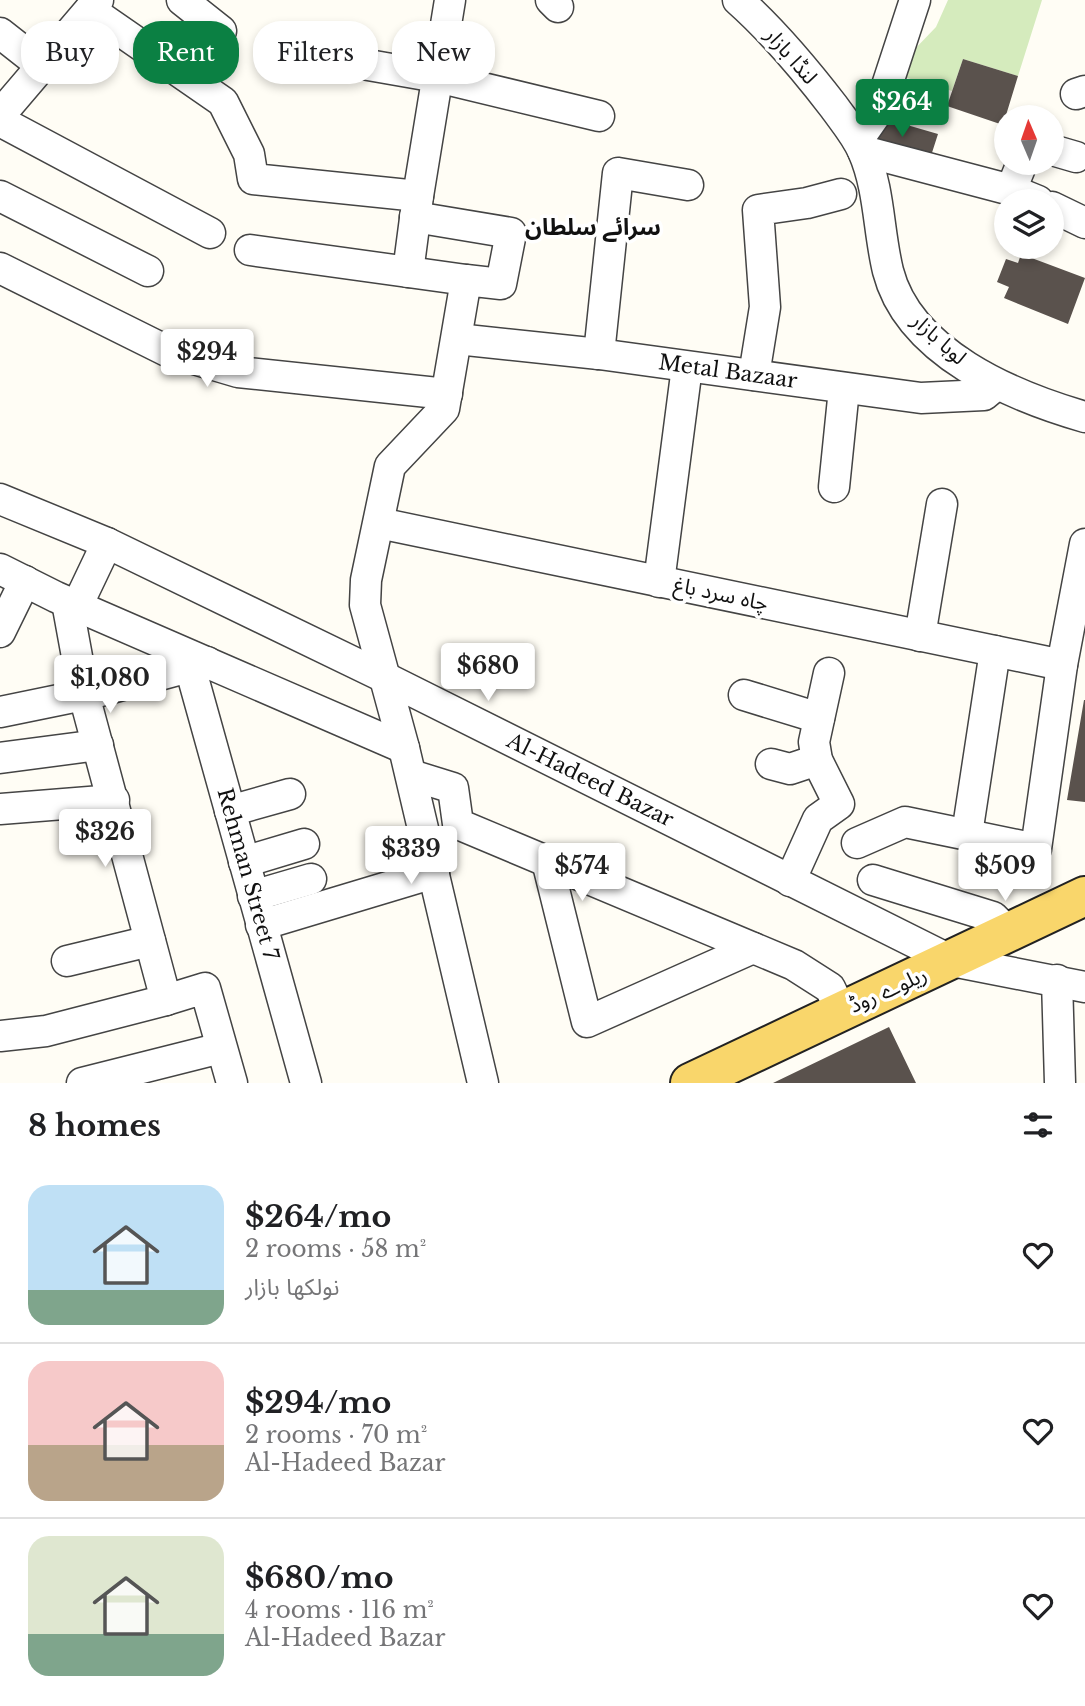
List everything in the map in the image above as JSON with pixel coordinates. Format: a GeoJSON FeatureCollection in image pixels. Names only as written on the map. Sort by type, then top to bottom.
{"type":"FeatureCollection","features":[{"type":"Feature","properties":{"kind":"main road","name":"ریلوے روڈ"},"geometry":{"type":"LineString","coordinates":[[690,1083],[1085,897]]}},
{"type":"Feature","properties":{"kind":"street"},"geometry":{"type":"LineString","coordinates":[[182,0],[208,21]]}},
{"type":"Feature","properties":{"kind":"street"},"geometry":{"type":"LineString","coordinates":[[446,21],[450,0]]}},
{"type":"Feature","properties":{"kind":"street","name":"لنڈا بازار"},"geometry":{"type":"LineString","coordinates":[[738,0],[766,26],[809,74],[861,146]]}},
{"type":"Feature","properties":{"kind":"street"},"geometry":{"type":"LineString","coordinates":[[915,0],[879,110],[861,146],[1003,189]]}},
{"type":"Feature","properties":{"kind":"street"},"geometry":{"type":"LineString","coordinates":[[80,21],[94,5],[223,102],[249,154],[253,179],[417,207],[511,233],[501,284],[250,250]]}},
{"type":"Feature","properties":{"kind":"street"},"geometry":{"type":"LineString","coordinates":[[0,33],[21,50]]}},
{"type":"Feature","properties":{"kind":"street"},"geometry":{"type":"LineString","coordinates":[[0,115],[27,84]]}},
{"type":"Feature","properties":{"kind":"street"},"geometry":{"type":"LineString","coordinates":[[408,272],[436,84]]}},
{"type":"Feature","properties":{"kind":"street"},"geometry":{"type":"LineString","coordinates":[[466,84],[599,116]]}},
{"type":"Feature","properties":{"kind":"street"},"geometry":{"type":"LineString","coordinates":[[0,121],[210,233]]}},
{"type":"Feature","properties":{"kind":"street","name":"لوہا بازار"},"geometry":{"type":"LineString","coordinates":[[861,146],[878,199],[889,274],[912,319],[929,336],[996,385],[1039,404],[1085,417]]}},
{"type":"Feature","properties":{"kind":"street"},"geometry":{"type":"LineString","coordinates":[[599,354],[618,173],[688,185]]}},
{"type":"Feature","properties":{"kind":"street"},"geometry":{"type":"LineString","coordinates":[[1032,175],[1043,189]]}},
{"type":"Feature","properties":{"kind":"street"},"geometry":{"type":"LineString","coordinates":[[754,375],[765,307],[758,210],[841,194]]}},
{"type":"Feature","properties":{"kind":"street"},"geometry":{"type":"LineString","coordinates":[[0,196],[148,271]]}},
{"type":"Feature","properties":{"kind":"street"},"geometry":{"type":"LineString","coordinates":[[0,268],[167,351],[238,372],[447,394]]}},
{"type":"Feature","properties":{"kind":"street"},"geometry":{"type":"LineString","coordinates":[[466,280],[444,409],[390,466],[366,580],[365,606],[407,761],[483,1083]]}},
{"type":"Feature","properties":{"kind":"street","name":"Metal Bazaar"},"geometry":{"type":"LineString","coordinates":[[457,339],[599,354],[920,398],[984,395],[996,385]]}},
{"type":"Feature","properties":{"kind":"street"},"geometry":{"type":"LineString","coordinates":[[659,582],[687,367]]}},
{"type":"Feature","properties":{"kind":"street"},"geometry":{"type":"LineString","coordinates":[[834,487],[844,389]]}},
{"type":"Feature","properties":{"kind":"street","name":"Al-Hadeed Bazar"},"geometry":{"type":"LineString","coordinates":[[0,499],[107,543],[386,678],[952,961],[1071,984]]}},
{"type":"Feature","properties":{"kind":"street"},"geometry":{"type":"LineString","coordinates":[[920,636],[942,504]]}},
{"type":"Feature","properties":{"kind":"street","name":"چاہ سرد باغ"},"geometry":{"type":"LineString","coordinates":[[379,523],[1062,665]]}},
{"type":"Feature","properties":{"kind":"street"},"geometry":{"type":"LineString","coordinates":[[107,543],[72,604],[84,695],[166,1000]]}},
{"type":"Feature","properties":{"kind":"street"},"geometry":{"type":"LineString","coordinates":[[857,843],[905,822],[1036,849],[1062,665],[1085,544]]}},
{"type":"Feature","properties":{"kind":"street"},"geometry":{"type":"LineString","coordinates":[[0,632],[13,575],[407,761],[453,788],[458,824],[794,965],[830,989],[841,1011]]}},
{"type":"Feature","properties":{"kind":"street"},"geometry":{"type":"LineString","coordinates":[[967,834],[995,651]]}},
{"type":"Feature","properties":{"kind":"street"},"geometry":{"type":"LineString","coordinates":[[0,712],[84,695],[199,665]]}},
{"type":"Feature","properties":{"kind":"street","name":"Rehman Street 7"},"geometry":{"type":"LineString","coordinates":[[199,665],[230,811],[306,1083]]}},
{"type":"Feature","properties":{"kind":"street"},"geometry":{"type":"LineString","coordinates":[[790,881],[818,819],[839,804],[817,760],[814,742],[829,673]]}},
{"type":"Feature","properties":{"kind":"street"},"geometry":{"type":"LineString","coordinates":[[744,695],[819,718]]}},
{"type":"Feature","properties":{"kind":"street"},"geometry":{"type":"LineString","coordinates":[[0,758],[98,746]]}},
{"type":"Feature","properties":{"kind":"street"},"geometry":{"type":"LineString","coordinates":[[771,764],[790,769],[817,760]]}},
{"type":"Feature","properties":{"kind":"street"},"geometry":{"type":"LineString","coordinates":[[230,811],[290,794]]}},
{"type":"Feature","properties":{"kind":"street"},"geometry":{"type":"LineString","coordinates":[[0,809],[114,800]]}},
{"type":"Feature","properties":{"kind":"street"},"geometry":{"type":"LineString","coordinates":[[244,862],[304,844]]}},
{"type":"Feature","properties":{"kind":"street"},"geometry":{"type":"LineString","coordinates":[[547,861],[587,1022],[753,948]]}},
{"type":"Feature","properties":{"kind":"street"},"geometry":{"type":"LineString","coordinates":[[261,925],[434,873]]}},
{"type":"Feature","properties":{"kind":"street"},"geometry":{"type":"LineString","coordinates":[[253,896],[311,879]]}},
{"type":"Feature","properties":{"kind":"street"},"geometry":{"type":"LineString","coordinates":[[873,880],[993,917],[1009,933]]}},
{"type":"Feature","properties":{"kind":"street"},"geometry":{"type":"LineString","coordinates":[[67,961],[150,941]]}},
{"type":"Feature","properties":{"kind":"street"},"geometry":{"type":"LineString","coordinates":[[1060,1083],[1071,984]]}},
{"type":"Feature","properties":{"kind":"street"},"geometry":{"type":"LineString","coordinates":[[0,1036],[46,1031],[205,988],[232,1083]]}},
{"type":"Feature","properties":{"kind":"street"},"geometry":{"type":"LineString","coordinates":[[82,1083],[221,1048]]}},
{"type":"Feature","properties":{"kind":"green space"},"geometry":{"type":"Polygon","coordinates":[[[948,0],[1042,0],[1018,76],[963,59],[952,91],[904,77],[911,53],[936,27],[948,0]]]}},
{"type":"Feature","properties":{"kind":"building"},"geometry":{"type":"Polygon","coordinates":[[[963,59],[1018,76],[1009,105],[994,105],[994,122],[947,106],[963,59]]]}},
{"type":"Feature","properties":{"kind":"building"},"geometry":{"type":"Polygon","coordinates":[[[920,85],[938,90],[932,109],[914,104],[920,85]]]}},
{"type":"Feature","properties":{"kind":"building"},"geometry":{"type":"Polygon","coordinates":[[[876,116],[938,134],[929,162],[866,144],[876,116]]]}},
{"type":"Feature","properties":{"kind":"building"},"geometry":{"type":"Polygon","coordinates":[[[1006,259],[1018,263],[1019,259],[1034,259],[1085,278],[1068,324],[1004,298],[1009,287],[997,282],[1006,259]]]}},
{"type":"Feature","properties":{"kind":"building"},"geometry":{"type":"Polygon","coordinates":[[[1085,700],[1085,802],[1067,800],[1085,700]]]}},
{"type":"Feature","properties":{"kind":"building"},"geometry":{"type":"Polygon","coordinates":[[[889,1027],[916,1083],[773,1083],[889,1027]]]}},
{"type":"Feature","properties":{"kind":"district","name":"سرائے سلطان"},"geometry":{"type":"Point","coordinates":[593,227]}}]}
